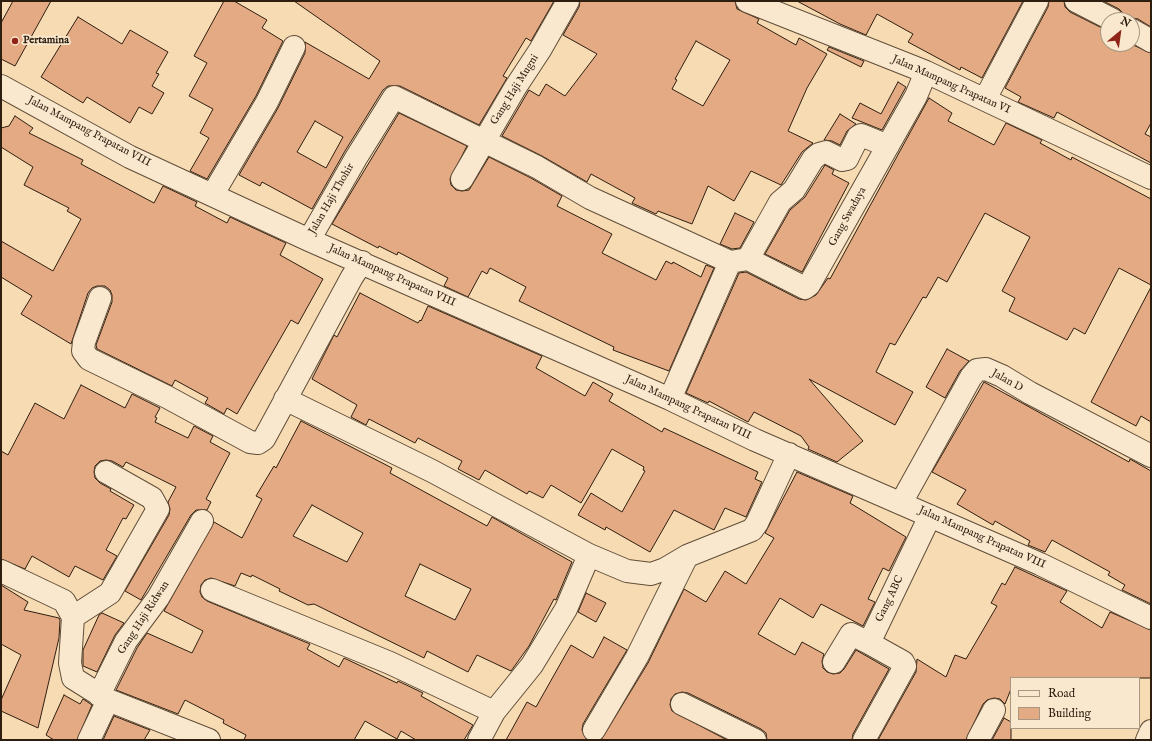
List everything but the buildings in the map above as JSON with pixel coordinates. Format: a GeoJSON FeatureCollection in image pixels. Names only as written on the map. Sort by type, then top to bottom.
{"type":"FeatureCollection","features":[{"type":"Feature","properties":{"kind":"street","name":"Gang Haji Mugni"},"geometry":{"type":"LineString","coordinates":[[462,179],[568,1]]}},
{"type":"Feature","properties":{"kind":"street","name":"Jalan Mampang Prapatan VI"},"geometry":{"type":"LineString","coordinates":[[747,1],[926,72],[1150,175]]}},
{"type":"Feature","properties":{"kind":"street"},"geometry":{"type":"LineString","coordinates":[[985,99],[1037,1]]}},
{"type":"Feature","properties":{"kind":"street"},"geometry":{"type":"LineString","coordinates":[[1076,1],[1100,13]]}},
{"type":"Feature","properties":{"kind":"street"},"geometry":{"type":"LineString","coordinates":[[1140,35],[1151,41]]}},
{"type":"Feature","properties":{"kind":"street"},"geometry":{"type":"LineString","coordinates":[[213,194],[267,102],[294,47]]}},
{"type":"Feature","properties":{"kind":"street","name":"Gang Swadaya"},"geometry":{"type":"LineString","coordinates":[[739,261],[807,288],[916,96],[926,72]]}},
{"type":"Feature","properties":{"kind":"street","name":"Jalan Mampang Prapatan VIII"},"geometry":{"type":"LineString","coordinates":[[1,86],[130,157],[213,194],[309,240],[362,262],[670,399],[789,454],[1040,564],[1151,618]]}},
{"type":"Feature","properties":{"kind":"street","name":"Jalan Haji Thohir"},"geometry":{"type":"LineString","coordinates":[[309,240],[356,158],[394,97],[484,141]]}},
{"type":"Feature","properties":{"kind":"street"},"geometry":{"type":"LineString","coordinates":[[670,399],[739,261],[780,202],[794,190],[813,159],[819,154],[826,152],[842,160],[847,159],[858,137],[861,135],[888,146]]}},
{"type":"Feature","properties":{"kind":"street"},"geometry":{"type":"LineString","coordinates":[[484,141],[537,167],[590,198],[739,261]]}},
{"type":"Feature","properties":{"kind":"street"},"geometry":{"type":"LineString","coordinates":[[100,298],[84,342],[83,351],[89,359],[167,397],[250,442],[258,443],[264,439],[352,277],[362,262]]}},
{"type":"Feature","properties":{"kind":"street","name":"Jalan D"},"geometry":{"type":"LineString","coordinates":[[901,503],[971,377],[978,370],[986,369],[1002,376],[1030,393],[1151,456]]}},
{"type":"Feature","properties":{"kind":"street"},"geometry":{"type":"LineString","coordinates":[[285,399],[432,471],[589,555],[627,571],[651,574],[665,570],[687,556],[752,530],[789,454]]}},
{"type":"Feature","properties":{"kind":"street"},"geometry":{"type":"LineString","coordinates":[[73,617],[110,593],[158,509],[152,498],[106,472]]}},
{"type":"Feature","properties":{"kind":"street","name":"Gang ABC"},"geometry":{"type":"LineString","coordinates":[[869,642],[930,516]]}},
{"type":"Feature","properties":{"kind":"street","name":"Gang Haji Ridwan"},"geometry":{"type":"LineString","coordinates":[[89,740],[126,641],[158,598],[202,521]]}},
{"type":"Feature","properties":{"kind":"street"},"geometry":{"type":"LineString","coordinates":[[479,740],[494,712],[532,665],[566,609],[589,555]]}},
{"type":"Feature","properties":{"kind":"street"},"geometry":{"type":"LineString","coordinates":[[594,730],[650,632],[687,556]]}},
{"type":"Feature","properties":{"kind":"street"},"geometry":{"type":"LineString","coordinates":[[1,571],[64,602],[73,617],[70,663],[73,678],[104,698],[209,740]]}},
{"type":"Feature","properties":{"kind":"street"},"geometry":{"type":"LineString","coordinates":[[212,590],[390,663],[494,712]]}},
{"type":"Feature","properties":{"kind":"street"},"geometry":{"type":"LineString","coordinates":[[834,662],[852,634],[903,662],[905,666],[864,740]]}},
{"type":"Feature","properties":{"kind":"street"},"geometry":{"type":"LineString","coordinates":[[682,704],[755,740]]}},
{"type":"Feature","properties":{"kind":"street"},"geometry":{"type":"LineString","coordinates":[[978,740],[994,710]]}},
{"type":"Feature","properties":{"kind":"street"},"geometry":{"type":"LineString","coordinates":[[1147,740],[1151,731]]}},
{"type":"Feature","properties":{"kind":"place","name":"Pertamina"},"geometry":{"type":"Point","coordinates":[15,41]}}]}
